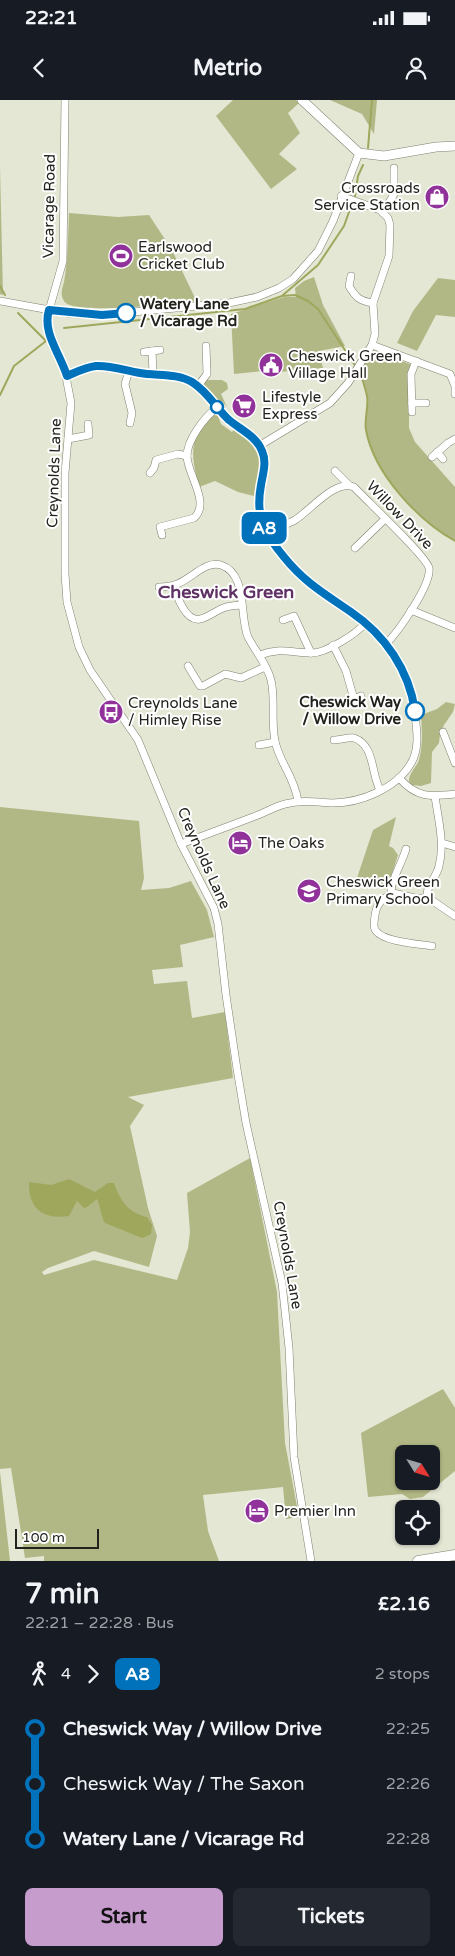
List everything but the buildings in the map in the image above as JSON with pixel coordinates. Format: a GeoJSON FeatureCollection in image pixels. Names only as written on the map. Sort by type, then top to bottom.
{"type":"FeatureCollection","features":[{"type":"Feature","properties":{"kind":"highway"},"geometry":{"type":"LineString","coordinates":[[418,1561],[455,1555]]}},
{"type":"Feature","properties":{"kind":"main road"},"geometry":{"type":"LineString","coordinates":[[302,100],[359,153],[384,156],[436,147],[455,146]]}},
{"type":"Feature","properties":{"kind":"street","name":"Vicarage Road"},"geometry":{"type":"LineString","coordinates":[[49,310],[63,261],[65,100]]}},
{"type":"Feature","properties":{"kind":"street"},"geometry":{"type":"LineString","coordinates":[[0,301],[49,310],[102,315],[229,303],[257,297],[279,288],[293,279],[310,262],[327,234],[359,153]]}},
{"type":"Feature","properties":{"kind":"street"},"geometry":{"type":"LineString","coordinates":[[383,213],[394,194],[394,168]]}},
{"type":"Feature","properties":{"kind":"street"},"geometry":{"type":"LineString","coordinates":[[259,446],[330,403],[348,383],[372,345],[374,334],[373,302],[389,256],[390,225],[388,218],[383,213],[341,196]]}},
{"type":"Feature","properties":{"kind":"street"},"geometry":{"type":"LineString","coordinates":[[351,276],[349,286],[355,297],[362,301],[373,302]]}},
{"type":"Feature","properties":{"kind":"street","name":"Creynolds Lane"},"geometry":{"type":"LineString","coordinates":[[49,310],[46,326],[60,355],[67,376],[71,403],[65,473],[66,602],[79,647],[90,670],[138,740],[181,844],[214,908],[218,924],[226,995],[246,1123],[282,1284],[288,1348],[294,1457],[312,1560]]}},
{"type":"Feature","properties":{"kind":"street"},"geometry":{"type":"LineString","coordinates":[[372,345],[453,373],[455,394]]}},
{"type":"Feature","properties":{"kind":"street"},"geometry":{"type":"LineString","coordinates":[[198,386],[207,374],[206,346]]}},
{"type":"Feature","properties":{"kind":"street"},"geometry":{"type":"LineString","coordinates":[[153,374],[148,352],[160,350]]}},
{"type":"Feature","properties":{"kind":"street"},"geometry":{"type":"LineString","coordinates":[[412,412],[411,374],[416,361]]}},
{"type":"Feature","properties":{"kind":"street"},"geometry":{"type":"LineString","coordinates":[[67,376],[94,366],[108,366],[129,371],[183,378],[198,386],[231,422],[252,437],[259,446],[264,462],[259,494],[259,514],[266,532],[284,557],[305,580],[365,623],[386,644],[402,667],[409,685],[416,720],[416,749],[410,764],[399,778],[364,798],[343,802],[298,801],[282,804],[181,844]]}},
{"type":"Feature","properties":{"kind":"street"},"geometry":{"type":"LineString","coordinates":[[129,371],[125,384],[132,413],[130,423]]}},
{"type":"Feature","properties":{"kind":"street"},"geometry":{"type":"LineString","coordinates":[[412,403],[426,403]]}},
{"type":"Feature","properties":{"kind":"street"},"geometry":{"type":"LineString","coordinates":[[162,535],[160,527],[194,518],[198,514],[200,502],[187,456],[197,429],[206,417],[217,408]]}},
{"type":"Feature","properties":{"kind":"street"},"geometry":{"type":"LineString","coordinates":[[68,439],[90,435],[88,424]]}},
{"type":"Feature","properties":{"kind":"street"},"geometry":{"type":"LineString","coordinates":[[443,459],[435,455],[455,439]]}},
{"type":"Feature","properties":{"kind":"street"},"geometry":{"type":"LineString","coordinates":[[150,473],[154,468],[156,460],[178,454],[187,456]]}},
{"type":"Feature","properties":{"kind":"street","name":"Willow Drive"},"geometry":{"type":"LineString","coordinates":[[335,471],[349,485],[354,487],[420,554],[429,566],[430,576],[428,582],[396,634],[386,644]]}},
{"type":"Feature","properties":{"kind":"street","name":"Willow Drive"},"geometry":{"type":"LineString","coordinates":[[266,532],[292,522],[338,487],[349,485]]}},
{"type":"Feature","properties":{"kind":"street"},"geometry":{"type":"LineString","coordinates":[[355,548],[385,520]]}},
{"type":"Feature","properties":{"kind":"street"},"geometry":{"type":"LineString","coordinates":[[159,587],[175,585],[211,564],[222,565],[231,570],[242,594],[243,622],[248,636],[271,678],[275,742],[282,762],[291,775],[298,801]]}},
{"type":"Feature","properties":{"kind":"street"},"geometry":{"type":"LineString","coordinates":[[175,585],[177,598],[189,617],[193,619],[198,620],[226,607],[242,605]]}},
{"type":"Feature","properties":{"kind":"street"},"geometry":{"type":"LineString","coordinates":[[410,610],[455,628]]}},
{"type":"Feature","properties":{"kind":"street"},"geometry":{"type":"LineString","coordinates":[[283,620],[294,616],[311,654]]}},
{"type":"Feature","properties":{"kind":"street"},"geometry":{"type":"LineString","coordinates":[[260,655],[271,650],[311,654],[320,652],[360,630],[365,623]]}},
{"type":"Feature","properties":{"kind":"street"},"geometry":{"type":"LineString","coordinates":[[333,645],[358,697],[346,703]]}},
{"type":"Feature","properties":{"kind":"street"},"geometry":{"type":"LineString","coordinates":[[188,666],[200,686],[225,674],[241,678],[265,667]]}},
{"type":"Feature","properties":{"kind":"street"},"geometry":{"type":"LineString","coordinates":[[443,732],[455,764]]}},
{"type":"Feature","properties":{"kind":"street"},"geometry":{"type":"LineString","coordinates":[[334,740],[354,738],[364,744],[370,754],[375,781],[380,790]]}},
{"type":"Feature","properties":{"kind":"street"},"geometry":{"type":"LineString","coordinates":[[259,745],[275,742]]}},
{"type":"Feature","properties":{"kind":"street"},"geometry":{"type":"LineString","coordinates":[[399,778],[412,791],[435,796],[455,794]]}},
{"type":"Feature","properties":{"kind":"street"},"geometry":{"type":"LineString","coordinates":[[427,897],[427,888],[439,868],[442,843],[435,796]]}},
{"type":"Feature","properties":{"kind":"street"},"geometry":{"type":"LineString","coordinates":[[442,843],[455,847]]}},
{"type":"Feature","properties":{"kind":"street"},"geometry":{"type":"LineString","coordinates":[[393,893],[391,890],[392,885],[406,849]]}},
{"type":"Feature","properties":{"kind":"street"},"geometry":{"type":"LineString","coordinates":[[432,946],[386,938],[376,932],[374,922],[378,904],[382,899],[393,893],[411,898],[427,897],[455,916]]}},
{"type":"Feature","properties":{"kind":"shaded area"},"geometry":{"type":"Polygon","coordinates":[[[233,100],[296,100],[299,103],[288,113],[300,133],[279,154],[297,169],[271,189],[216,116],[233,100]]]}},
{"type":"Feature","properties":{"kind":"shaded area"},"geometry":{"type":"Polygon","coordinates":[[[330,100],[377,100],[374,134],[362,114],[330,100]]]}},
{"type":"Feature","properties":{"kind":"shaded area"},"geometry":{"type":"Polygon","coordinates":[[[0,167],[3,295],[0,294],[0,167]]]}},
{"type":"Feature","properties":{"kind":"shaded area","name":"Earlswood Cricket Club"},"geometry":{"type":"Polygon","coordinates":[[[69,213],[118,217],[149,215],[172,250],[197,302],[85,308],[71,305],[64,301],[62,292],[68,248],[69,213]]]}},
{"type":"Feature","properties":{"kind":"shaded area"},"geometry":{"type":"Polygon","coordinates":[[[314,277],[323,305],[345,346],[319,351],[323,368],[280,372],[278,358],[262,361],[263,371],[234,374],[231,314],[284,297],[296,297],[295,288],[304,281],[314,277]]]}},
{"type":"Feature","properties":{"kind":"shaded area"},"geometry":{"type":"Polygon","coordinates":[[[438,278],[455,280],[455,317],[436,315],[417,351],[397,343],[413,311],[438,278]]]}},
{"type":"Feature","properties":{"kind":"shaded area"},"geometry":{"type":"Polygon","coordinates":[[[374,350],[412,365],[409,370],[409,428],[415,442],[455,487],[455,541],[427,522],[413,509],[388,479],[370,447],[366,431],[367,396],[359,370],[374,350]]]}},
{"type":"Feature","properties":{"kind":"shaded area"},"geometry":{"type":"Polygon","coordinates":[[[207,380],[222,380],[227,383],[228,389],[221,394],[227,407],[222,401],[218,403],[205,388],[203,385],[207,380]]]}},
{"type":"Feature","properties":{"kind":"shaded area"},"geometry":{"type":"Polygon","coordinates":[[[214,415],[218,416],[221,424],[232,432],[234,429],[257,450],[260,465],[254,496],[238,492],[215,481],[199,487],[194,467],[193,448],[199,430],[214,415]]]}},
{"type":"Feature","properties":{"kind":"shaded area"},"geometry":{"type":"Polygon","coordinates":[[[446,702],[455,704],[453,712],[440,734],[439,743],[432,752],[431,783],[421,786],[412,785],[409,778],[419,760],[421,749],[421,715],[437,709],[446,702]]]}},
{"type":"Feature","properties":{"kind":"shaded area"},"geometry":{"type":"Polygon","coordinates":[[[0,807],[139,821],[144,878],[141,890],[169,888],[191,881],[207,910],[214,937],[180,945],[183,967],[152,970],[154,984],[187,981],[192,1018],[225,1012],[233,1078],[128,1097],[144,1105],[130,1126],[148,1208],[157,1236],[149,1267],[94,1251],[42,1272],[44,1275],[94,1260],[177,1280],[188,1248],[190,1232],[187,1193],[250,1158],[277,1292],[285,1443],[299,1517],[286,1519],[283,1487],[203,1495],[208,1531],[219,1561],[44,1561],[44,1556],[25,1558],[11,1468],[0,1469],[0,807]]]}},
{"type":"Feature","properties":{"kind":"shaded area"},"geometry":{"type":"Polygon","coordinates":[[[396,817],[389,846],[398,855],[387,889],[356,881],[373,830],[396,817]]]}},
{"type":"Feature","properties":{"kind":"shaded area"},"geometry":{"type":"Polygon","coordinates":[[[69,1179],[95,1192],[108,1183],[114,1183],[126,1205],[140,1215],[147,1217],[152,1225],[151,1234],[142,1238],[105,1223],[97,1199],[84,1208],[77,1201],[69,1216],[52,1216],[39,1211],[31,1199],[29,1182],[51,1185],[69,1179]]]}},
{"type":"Feature","properties":{"kind":"shaded area"},"geometry":{"type":"Polygon","coordinates":[[[443,1389],[455,1408],[455,1471],[440,1483],[440,1445],[395,1445],[395,1490],[432,1490],[423,1497],[410,1499],[402,1494],[368,1497],[361,1433],[443,1389]]]}},
{"type":"Feature","properties":{"kind":"shaded area"},"geometry":{"type":"Polygon","coordinates":[[[0,1472],[10,1561],[0,1561],[0,1472]]]}},
{"type":"Feature","properties":{"kind":"waterway"},"geometry":{"type":"LineString","coordinates":[[368,148],[372,100]]}},
{"type":"Feature","properties":{"kind":"waterway"},"geometry":{"type":"LineString","coordinates":[[355,196],[358,176],[363,165]]}},
{"type":"Feature","properties":{"kind":"waterway"},"geometry":{"type":"LineString","coordinates":[[283,295],[318,265],[344,226],[349,212]]}},
{"type":"Feature","properties":{"kind":"waterway"},"geometry":{"type":"LineString","coordinates":[[0,286],[5,295]]}},
{"type":"Feature","properties":{"kind":"waterway"},"geometry":{"type":"LineString","coordinates":[[64,328],[245,309],[282,296],[295,295],[308,301],[318,309],[356,367]]}},
{"type":"Feature","properties":{"kind":"waterway"},"geometry":{"type":"LineString","coordinates":[[0,395],[14,366],[46,341],[18,313]]}},
{"type":"Feature","properties":{"kind":"waterway"},"geometry":{"type":"LineString","coordinates":[[359,370],[367,396],[366,430],[378,463],[388,479],[413,508],[427,521],[455,541]]}},
{"type":"Feature","properties":{"kind":"bus line","name":"A8"},"geometry":{"type":"LineString","coordinates":[[126,313],[102,315],[72,314],[49,310],[46,326],[60,355],[67,376],[94,366],[108,366],[141,373],[183,378],[192,382],[210,397],[226,418],[252,437],[264,457],[264,470],[259,494],[259,514],[261,523],[271,540],[305,580],[321,593],[352,612],[386,644],[402,667],[409,685],[415,711]]}},
{"type":"Feature","properties":{"kind":"place","name":"Crossroads Service Station"},"geometry":{"type":"Point","coordinates":[437,197]}},
{"type":"Feature","properties":{"kind":"place","name":"Earlswood Cricket Club"},"geometry":{"type":"Point","coordinates":[121,256]}},
{"type":"Feature","properties":{"kind":"place","name":"Watery Lane / Vicarage Rd"},"geometry":{"type":"Point","coordinates":[126,313]}},
{"type":"Feature","properties":{"kind":"place","name":"Cheswick Green Village Hall"},"geometry":{"type":"Point","coordinates":[271,365]}},
{"type":"Feature","properties":{"kind":"place","name":"Lifestyle Express"},"geometry":{"type":"Point","coordinates":[244,406]}},
{"type":"Feature","properties":{"kind":"place","name":"Cheswick Way / Willow Drive"},"geometry":{"type":"Point","coordinates":[415,711]}},
{"type":"Feature","properties":{"kind":"place","name":"Creynolds Lane / Himley Rise"},"geometry":{"type":"Point","coordinates":[111,712]}},
{"type":"Feature","properties":{"kind":"place","name":"The Oaks"},"geometry":{"type":"Point","coordinates":[240,843]}},
{"type":"Feature","properties":{"kind":"place","name":"Cheswick Green Primary School"},"geometry":{"type":"Point","coordinates":[309,891]}},
{"type":"Feature","properties":{"kind":"place","name":"Premier Inn"},"geometry":{"type":"Point","coordinates":[257,1511]}},
{"type":"Feature","properties":{"kind":"district","name":"Cheswick Green"},"geometry":{"type":"Point","coordinates":[226,592]}}]}
